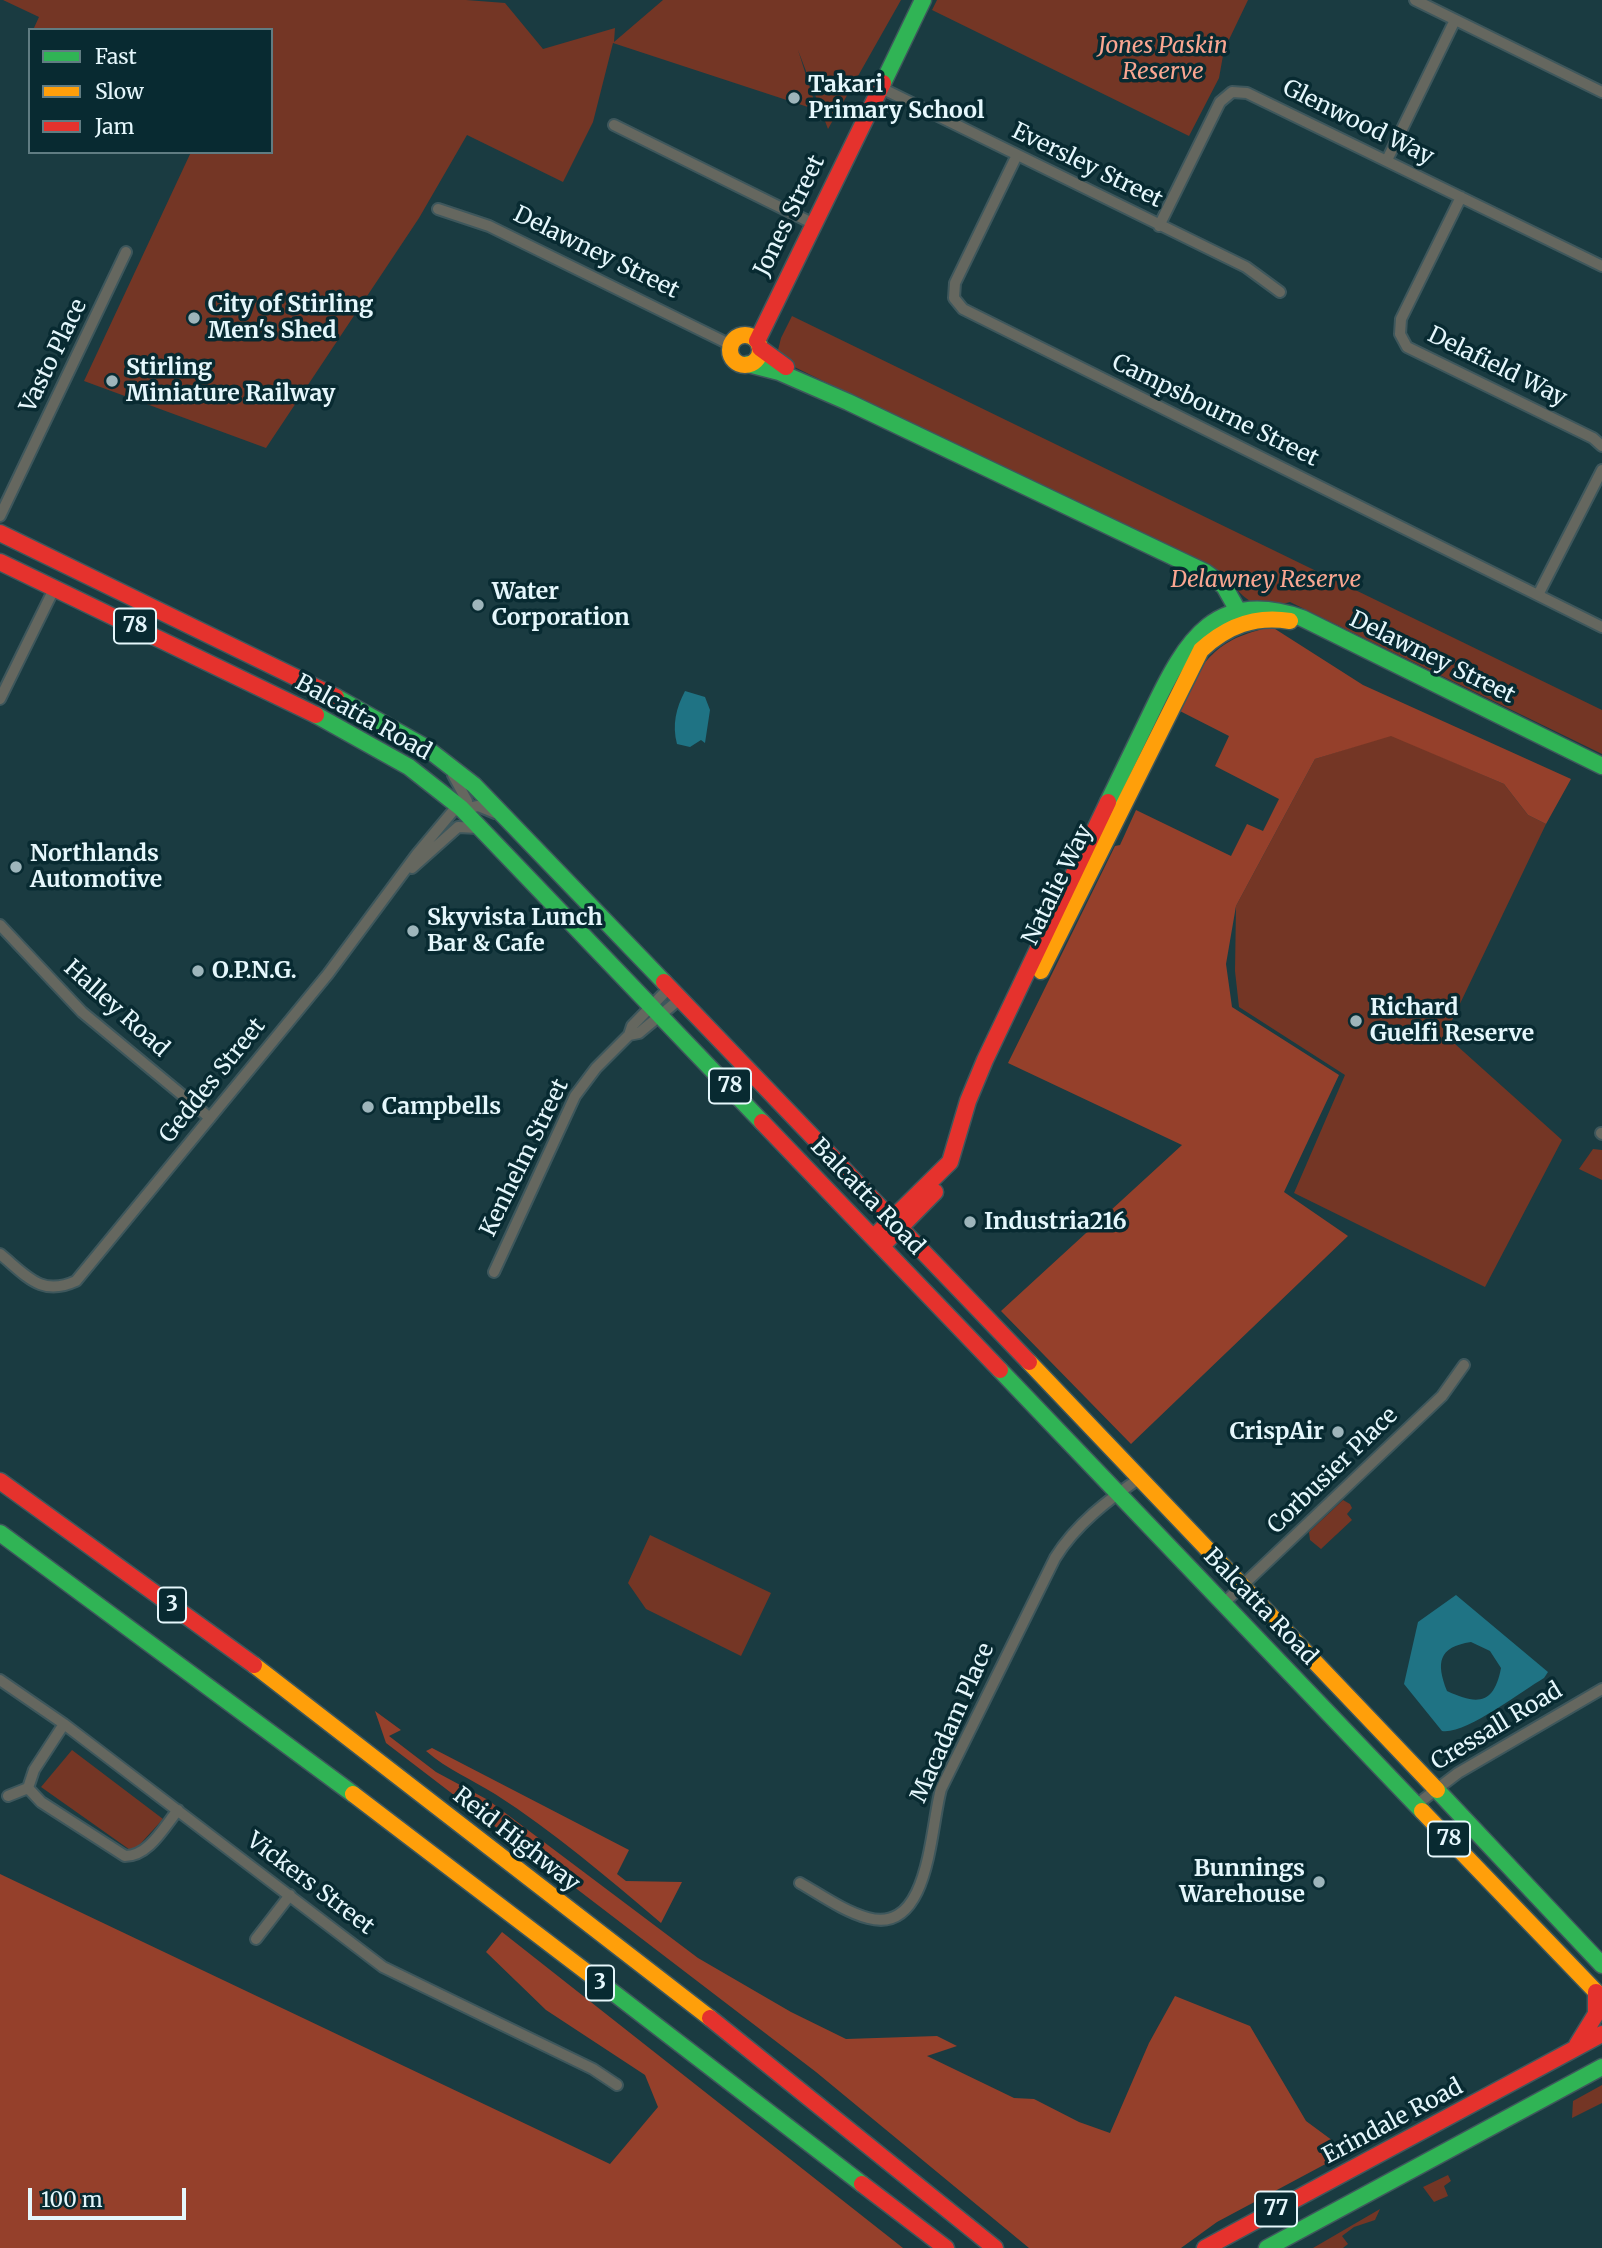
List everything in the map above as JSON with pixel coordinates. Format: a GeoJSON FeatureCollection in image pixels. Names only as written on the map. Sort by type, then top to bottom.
{"type":"FeatureCollection","features":[{"type":"Feature","properties":{"kind":"main road","name":"Jones Street"},"geometry":{"type":"LineString","coordinates":[[748,364],[755,360],[755,341],[912,0]]}},
{"type":"Feature","properties":{"kind":"main road","name":"Jones Street"},"geometry":{"type":"LineString","coordinates":[[875,85],[923,0]]}},
{"type":"Feature","properties":{"kind":"main road"},"geometry":{"type":"LineString","coordinates":[[848,402],[836,391],[770,358],[755,341],[736,338],[731,345],[733,358],[779,372],[848,402],[1219,578],[1236,617]]}},
{"type":"Feature","properties":{"kind":"main road","name":"Balcatta Road"},"geometry":{"type":"LineString","coordinates":[[0,533],[367,712],[439,756],[469,780],[1243,1585],[1602,1965]]}},
{"type":"Feature","properties":{"kind":"main road","name":"Balcatta Road"},"geometry":{"type":"LineString","coordinates":[[0,562],[356,735],[393,756],[447,795],[486,831],[1599,1995]]}},
{"type":"Feature","properties":{"kind":"main road","name":"Delawney Street"},"geometry":{"type":"LineString","coordinates":[[1236,617],[1265,608],[1288,611],[1602,766]]}},
{"type":"Feature","properties":{"kind":"main road","name":"Natalie Way"},"geometry":{"type":"LineString","coordinates":[[878,1242],[950,1162],[968,1101],[985,1060],[1177,658],[1190,640],[1236,617]]}},
{"type":"Feature","properties":{"kind":"main road"},"geometry":{"type":"LineString","coordinates":[[0,1464],[100,1551]]}},
{"type":"Feature","properties":{"kind":"main road","name":"Reid Highway"},"geometry":{"type":"LineString","coordinates":[[0,1481],[100,1551],[266,1675],[921,2184],[995,2248]]}},
{"type":"Feature","properties":{"kind":"main road","name":"3"},"geometry":{"type":"LineString","coordinates":[[0,1533],[242,1708],[946,2248]]}},
{"type":"Feature","properties":{"kind":"main road"},"geometry":{"type":"LineString","coordinates":[[0,1545],[85,1593]]}},
{"type":"Feature","properties":{"kind":"main road"},"geometry":{"type":"LineString","coordinates":[[1573,2050],[1596,2017],[1600,2004],[1599,1995]]}},
{"type":"Feature","properties":{"kind":"main road","name":"Erindale Road"},"geometry":{"type":"LineString","coordinates":[[1205,2248],[1602,2034]]}},
{"type":"Feature","properties":{"kind":"main road","name":"77"},"geometry":{"type":"LineString","coordinates":[[1267,2248],[1490,2130],[1602,2067]]}},
{"type":"Feature","properties":{"kind":"street"},"geometry":{"type":"LineString","coordinates":[[1415,0],[1602,92]]}},
{"type":"Feature","properties":{"kind":"street"},"geometry":{"type":"LineString","coordinates":[[1387,160],[1455,20]]}},
{"type":"Feature","properties":{"kind":"street","name":"Eversley Street"},"geometry":{"type":"LineString","coordinates":[[875,85],[1246,267],[1280,292]]}},
{"type":"Feature","properties":{"kind":"street","name":"Glenwood Way"},"geometry":{"type":"LineString","coordinates":[[1159,226],[1220,102],[1232,92],[1247,93],[1602,266]]}},
{"type":"Feature","properties":{"kind":"street"},"geometry":{"type":"LineString","coordinates":[[614,125],[808,221]]}},
{"type":"Feature","properties":{"kind":"street","name":"Campsbourne Street"},"geometry":{"type":"LineString","coordinates":[[1017,155],[955,283],[954,298],[963,309],[1602,627]]}},
{"type":"Feature","properties":{"kind":"street","name":"Delafield Way"},"geometry":{"type":"LineString","coordinates":[[1461,197],[1401,319],[1400,334],[1407,347],[1593,438],[1602,446]]}},
{"type":"Feature","properties":{"kind":"street","name":"Delawney Street"},"geometry":{"type":"LineString","coordinates":[[438,209],[489,226],[731,345]]}},
{"type":"Feature","properties":{"kind":"street","name":"Vasto Place"},"geometry":{"type":"LineString","coordinates":[[0,516],[126,252]]}},
{"type":"Feature","properties":{"kind":"street"},"geometry":{"type":"LineString","coordinates":[[1538,595],[1602,470]]}},
{"type":"Feature","properties":{"kind":"street"},"geometry":{"type":"LineString","coordinates":[[0,699],[55,587]]}},
{"type":"Feature","properties":{"kind":"street"},"geometry":{"type":"LineString","coordinates":[[439,756],[462,787],[467,801],[461,809]]}},
{"type":"Feature","properties":{"kind":"street"},"geometry":{"type":"LineString","coordinates":[[461,809],[491,811],[516,826]]}},
{"type":"Feature","properties":{"kind":"street","name":"Geddes Street"},"geometry":{"type":"LineString","coordinates":[[405,874],[458,827],[461,809]]}},
{"type":"Feature","properties":{"kind":"street","name":"Geddes Street"},"geometry":{"type":"LineString","coordinates":[[0,1254],[38,1285],[58,1289],[76,1281],[405,874],[417,854],[461,809]]}},
{"type":"Feature","properties":{"kind":"street"},"geometry":{"type":"LineString","coordinates":[[458,827],[470,825],[486,831]]}},
{"type":"Feature","properties":{"kind":"street","name":"Halley Road"},"geometry":{"type":"LineString","coordinates":[[0,925],[82,1012],[210,1118]]}},
{"type":"Feature","properties":{"kind":"street","name":"Kenhelm Street"},"geometry":{"type":"LineString","coordinates":[[494,1272],[575,1096],[596,1068],[629,1035],[639,1033],[657,1010],[676,993]]}},
{"type":"Feature","properties":{"kind":"street","name":"Corbusier Place"},"geometry":{"type":"LineString","coordinates":[[1224,1602],[1442,1396],[1464,1365]]}},
{"type":"Feature","properties":{"kind":"street","name":"Macadam Place"},"geometry":{"type":"LineString","coordinates":[[800,1883],[865,1917],[881,1921],[906,1911],[915,1900],[924,1877],[933,1818],[941,1789],[1047,1573],[1058,1553],[1080,1527],[1119,1492],[1140,1478]]}},
{"type":"Feature","properties":{"kind":"street","name":"Vickers Street"},"geometry":{"type":"LineString","coordinates":[[0,1681],[64,1724],[383,1967],[593,2069],[617,2085]]}},
{"type":"Feature","properties":{"kind":"street","name":"Cressall Road"},"geometry":{"type":"LineString","coordinates":[[1416,1805],[1436,1787],[1602,1689]]}},
{"type":"Feature","properties":{"kind":"street"},"geometry":{"type":"LineString","coordinates":[[8,1796],[28,1788],[34,1770],[64,1724]]}},
{"type":"Feature","properties":{"kind":"street"},"geometry":{"type":"LineString","coordinates":[[28,1788],[41,1802],[125,1856],[136,1856],[144,1850],[178,1810]]}},
{"type":"Feature","properties":{"kind":"street"},"geometry":{"type":"LineString","coordinates":[[256,1940],[290,1895]]}},
{"type":"Feature","properties":{"kind":"green space"},"geometry":{"type":"Polygon","coordinates":[[[3,0],[466,0],[505,3],[543,49],[615,28],[614,42],[663,0],[901,0],[828,129],[798,50],[817,110],[613,43],[593,122],[563,182],[467,135],[419,218],[266,448],[84,381],[190,154],[273,154],[273,28],[34,28],[39,17],[3,0]]]}},
{"type":"Feature","properties":{"kind":"green space","name":"Jones Paskin Reserve"},"geometry":{"type":"Polygon","coordinates":[[[937,0],[1248,0],[1224,50],[1219,78],[1189,136],[932,10],[937,0]]]}},
{"type":"Feature","properties":{"kind":"green space","name":"Delawney Reserve"},"geometry":{"type":"Polygon","coordinates":[[[792,316],[1602,710],[1602,754],[1290,602],[1270,606],[1254,603],[1241,594],[1228,579],[776,358],[781,338],[792,316]]]}},
{"type":"Feature","properties":{"kind":"green space","name":"Richard Guelfi Reserve"},"geometry":{"type":"Polygon","coordinates":[[[1391,735],[1504,784],[1528,815],[1546,824],[1445,1035],[1562,1140],[1485,1287],[1294,1193],[1345,1075],[1239,1007],[1235,971],[1236,906],[1315,759],[1391,735]]]}},
{"type":"Feature","properties":{"kind":"green space"},"geometry":{"type":"Polygon","coordinates":[[[1593,1149],[1602,1150],[1602,1180],[1579,1169],[1593,1149]]]}},
{"type":"Feature","properties":{"kind":"green space"},"geometry":{"type":"Polygon","coordinates":[[[1343,1500],[1352,1508],[1347,1514],[1352,1520],[1321,1549],[1310,1540],[1309,1532],[1343,1500]]]}},
{"type":"Feature","properties":{"kind":"green space"},"geometry":{"type":"Polygon","coordinates":[[[650,1535],[771,1593],[741,1656],[646,1609],[628,1583],[650,1535]]]}},
{"type":"Feature","properties":{"kind":"green space"},"geometry":{"type":"Polygon","coordinates":[[[72,1750],[163,1819],[133,1852],[41,1787],[72,1750]]]}},
{"type":"Feature","properties":{"kind":"green space"},"geometry":{"type":"Polygon","coordinates":[[[1602,2085],[1602,2103],[1572,2118],[1573,2101],[1602,2085]]]}},
{"type":"Feature","properties":{"kind":"green space"},"geometry":{"type":"Polygon","coordinates":[[[1448,2175],[1451,2181],[1444,2186],[1448,2196],[1434,2202],[1423,2187],[1448,2175]]]}},
{"type":"Feature","properties":{"kind":"green space"},"geometry":{"type":"Polygon","coordinates":[[[1380,2209],[1375,2220],[1354,2227],[1342,2236],[1348,2244],[1343,2248],[1313,2248],[1380,2209]]]}},
{"type":"Feature","properties":{"kind":"shaded area"},"geometry":{"type":"Polygon","coordinates":[[[1272,627],[1363,685],[1571,779],[1546,824],[1528,815],[1504,784],[1391,736],[1315,759],[1236,906],[1226,964],[1232,1007],[1339,1075],[1284,1192],[1348,1236],[1131,1444],[1001,1311],[1182,1145],[1008,1063],[1115,846],[1120,845],[1136,810],[1231,856],[1247,824],[1263,831],[1279,799],[1215,766],[1229,736],[1174,708],[1212,654],[1236,638],[1272,627]]]}},
{"type":"Feature","properties":{"kind":"shaded area"},"geometry":{"type":"Polygon","coordinates":[[[375,1711],[401,1730],[389,1736],[436,1772],[488,1800],[698,1958],[791,2012],[846,2039],[937,2036],[957,2046],[927,2056],[1014,2098],[1034,2099],[1079,2122],[1110,2133],[1149,2043],[1175,1996],[1250,2026],[1306,2121],[1348,2152],[1217,2222],[1181,2248],[1029,2248],[816,2072],[386,1743],[375,1711]]]}},
{"type":"Feature","properties":{"kind":"shaded area"},"geometry":{"type":"Polygon","coordinates":[[[432,1748],[629,1850],[617,1874],[626,1881],[682,1882],[661,1923],[538,1823],[426,1751],[432,1748]]]}},
{"type":"Feature","properties":{"kind":"shaded area"},"geometry":{"type":"Polygon","coordinates":[[[0,1874],[610,2164],[658,2107],[645,2075],[546,2010],[486,1952],[502,1932],[903,2248],[0,2248],[0,1874]]]}},
{"type":"Feature","properties":{"kind":"water"},"geometry":{"type":"Polygon","coordinates":[[[685,691],[705,697],[710,710],[705,743],[701,740],[690,747],[677,744],[675,730],[677,710],[685,691]]]}},
{"type":"Feature","properties":{"kind":"water"},"geometry":{"type":"Polygon","coordinates":[[[1456,1595],[1548,1672],[1544,1678],[1479,1719],[1465,1726],[1442,1731],[1404,1684],[1418,1622],[1456,1595]],[[1471,1642],[1460,1644],[1446,1652],[1442,1658],[1441,1672],[1447,1691],[1475,1700],[1489,1695],[1498,1680],[1501,1668],[1490,1651],[1471,1642]]]}},
{"type":"Feature","properties":{"kind":"traffic: fast"},"geometry":{"type":"LineString","coordinates":[[883,83],[923,0]]}},
{"type":"Feature","properties":{"kind":"traffic: fast"},"geometry":{"type":"LineString","coordinates":[[748,364],[779,372],[848,402],[1205,572],[1224,586],[1241,616]]}},
{"type":"Feature","properties":{"kind":"traffic: fast"},"geometry":{"type":"LineString","coordinates":[[1108,802],[1178,661],[1208,626],[1226,615],[1247,610],[1272,610],[1302,618],[1602,766]]}},
{"type":"Feature","properties":{"kind":"traffic: fast"},"geometry":{"type":"LineString","coordinates":[[336,697],[425,747],[474,785],[664,982]]}},
{"type":"Feature","properties":{"kind":"traffic: fast"},"geometry":{"type":"LineString","coordinates":[[316,715],[409,767],[461,808],[762,1122]]}},
{"type":"Feature","properties":{"kind":"traffic: fast"},"geometry":{"type":"LineString","coordinates":[[1000,1370],[1422,1811]]}},
{"type":"Feature","properties":{"kind":"traffic: fast"},"geometry":{"type":"LineString","coordinates":[[0,1533],[353,1794]]}},
{"type":"Feature","properties":{"kind":"traffic: fast"},"geometry":{"type":"LineString","coordinates":[[1437,1790],[1602,1965]]}},
{"type":"Feature","properties":{"kind":"traffic: fast"},"geometry":{"type":"LineString","coordinates":[[597,1980],[862,2184]]}},
{"type":"Feature","properties":{"kind":"traffic: fast"},"geometry":{"type":"LineString","coordinates":[[1267,2248],[1602,2067]]}},
{"type":"Feature","properties":{"kind":"traffic: slow"},"geometry":{"type":"LineString","coordinates":[[745,335],[755,340],[760,350],[755,360],[745,365],[735,360],[730,350],[735,340],[745,335]]}},
{"type":"Feature","properties":{"kind":"traffic: slow"},"geometry":{"type":"LineString","coordinates":[[1041,971],[1201,650],[1242,624],[1265,620],[1290,621]]}},
{"type":"Feature","properties":{"kind":"traffic: slow"},"geometry":{"type":"LineString","coordinates":[[1029,1362],[1437,1790]]}},
{"type":"Feature","properties":{"kind":"traffic: slow"},"geometry":{"type":"LineString","coordinates":[[254,1665],[710,2018]]}},
{"type":"Feature","properties":{"kind":"traffic: slow"},"geometry":{"type":"LineString","coordinates":[[353,1794],[597,1980]]}},
{"type":"Feature","properties":{"kind":"traffic: slow"},"geometry":{"type":"LineString","coordinates":[[1422,1811],[1602,1998]]}},
{"type":"Feature","properties":{"kind":"traffic: jam"},"geometry":{"type":"LineString","coordinates":[[757,341],[883,83]]}},
{"type":"Feature","properties":{"kind":"traffic: jam"},"geometry":{"type":"LineString","coordinates":[[760,348],[786,367]]}},
{"type":"Feature","properties":{"kind":"traffic: jam"},"geometry":{"type":"LineString","coordinates":[[0,533],[336,697]]}},
{"type":"Feature","properties":{"kind":"traffic: jam"},"geometry":{"type":"LineString","coordinates":[[0,562],[316,715]]}},
{"type":"Feature","properties":{"kind":"traffic: jam"},"geometry":{"type":"LineString","coordinates":[[874,1237],[950,1162],[968,1101],[985,1060],[1108,802]]}},
{"type":"Feature","properties":{"kind":"traffic: jam"},"geometry":{"type":"LineString","coordinates":[[664,982],[1029,1362]]}},
{"type":"Feature","properties":{"kind":"traffic: jam"},"geometry":{"type":"LineString","coordinates":[[762,1122],[1000,1370]]}},
{"type":"Feature","properties":{"kind":"traffic: jam"},"geometry":{"type":"LineString","coordinates":[[882,1246],[935,1192]]}},
{"type":"Feature","properties":{"kind":"traffic: jam"},"geometry":{"type":"LineString","coordinates":[[0,1481],[254,1665]]}},
{"type":"Feature","properties":{"kind":"traffic: jam"},"geometry":{"type":"LineString","coordinates":[[1577,2045],[1596,2014],[1596,1992]]}},
{"type":"Feature","properties":{"kind":"traffic: jam"},"geometry":{"type":"LineString","coordinates":[[710,2018],[995,2248]]}},
{"type":"Feature","properties":{"kind":"traffic: jam"},"geometry":{"type":"LineString","coordinates":[[1205,2248],[1602,2034]]}},
{"type":"Feature","properties":{"kind":"traffic: jam"},"geometry":{"type":"LineString","coordinates":[[862,2184],[946,2248]]}},
{"type":"Feature","properties":{"kind":"place","name":"Takari Primary School"},"geometry":{"type":"Point","coordinates":[794,98]}},
{"type":"Feature","properties":{"kind":"place","name":"City of Stirling Men's Shed"},"geometry":{"type":"Point","coordinates":[194,318]}},
{"type":"Feature","properties":{"kind":"place","name":"Stirling Miniature Railway"},"geometry":{"type":"Point","coordinates":[112,381]}},
{"type":"Feature","properties":{"kind":"place","name":"Water Corporation"},"geometry":{"type":"Point","coordinates":[478,605]}},
{"type":"Feature","properties":{"kind":"place","name":"Northlands Automotive"},"geometry":{"type":"Point","coordinates":[16,867]}},
{"type":"Feature","properties":{"kind":"place","name":"Skyvista Lunch Bar & Cafe"},"geometry":{"type":"Point","coordinates":[413,931]}},
{"type":"Feature","properties":{"kind":"place","name":"O.P.N.G."},"geometry":{"type":"Point","coordinates":[198,971]}},
{"type":"Feature","properties":{"kind":"place","name":"Richard Guelfi Reserve"},"geometry":{"type":"Point","coordinates":[1356,1021]}},
{"type":"Feature","properties":{"kind":"place","name":"Campbells"},"geometry":{"type":"Point","coordinates":[368,1107]}},
{"type":"Feature","properties":{"kind":"place","name":"Industria216"},"geometry":{"type":"Point","coordinates":[970,1222]}},
{"type":"Feature","properties":{"kind":"place","name":"CrispAir"},"geometry":{"type":"Point","coordinates":[1338,1432]}},
{"type":"Feature","properties":{"kind":"place","name":"Bunnings Warehouse"},"geometry":{"type":"Point","coordinates":[1319,1882]}}]}
